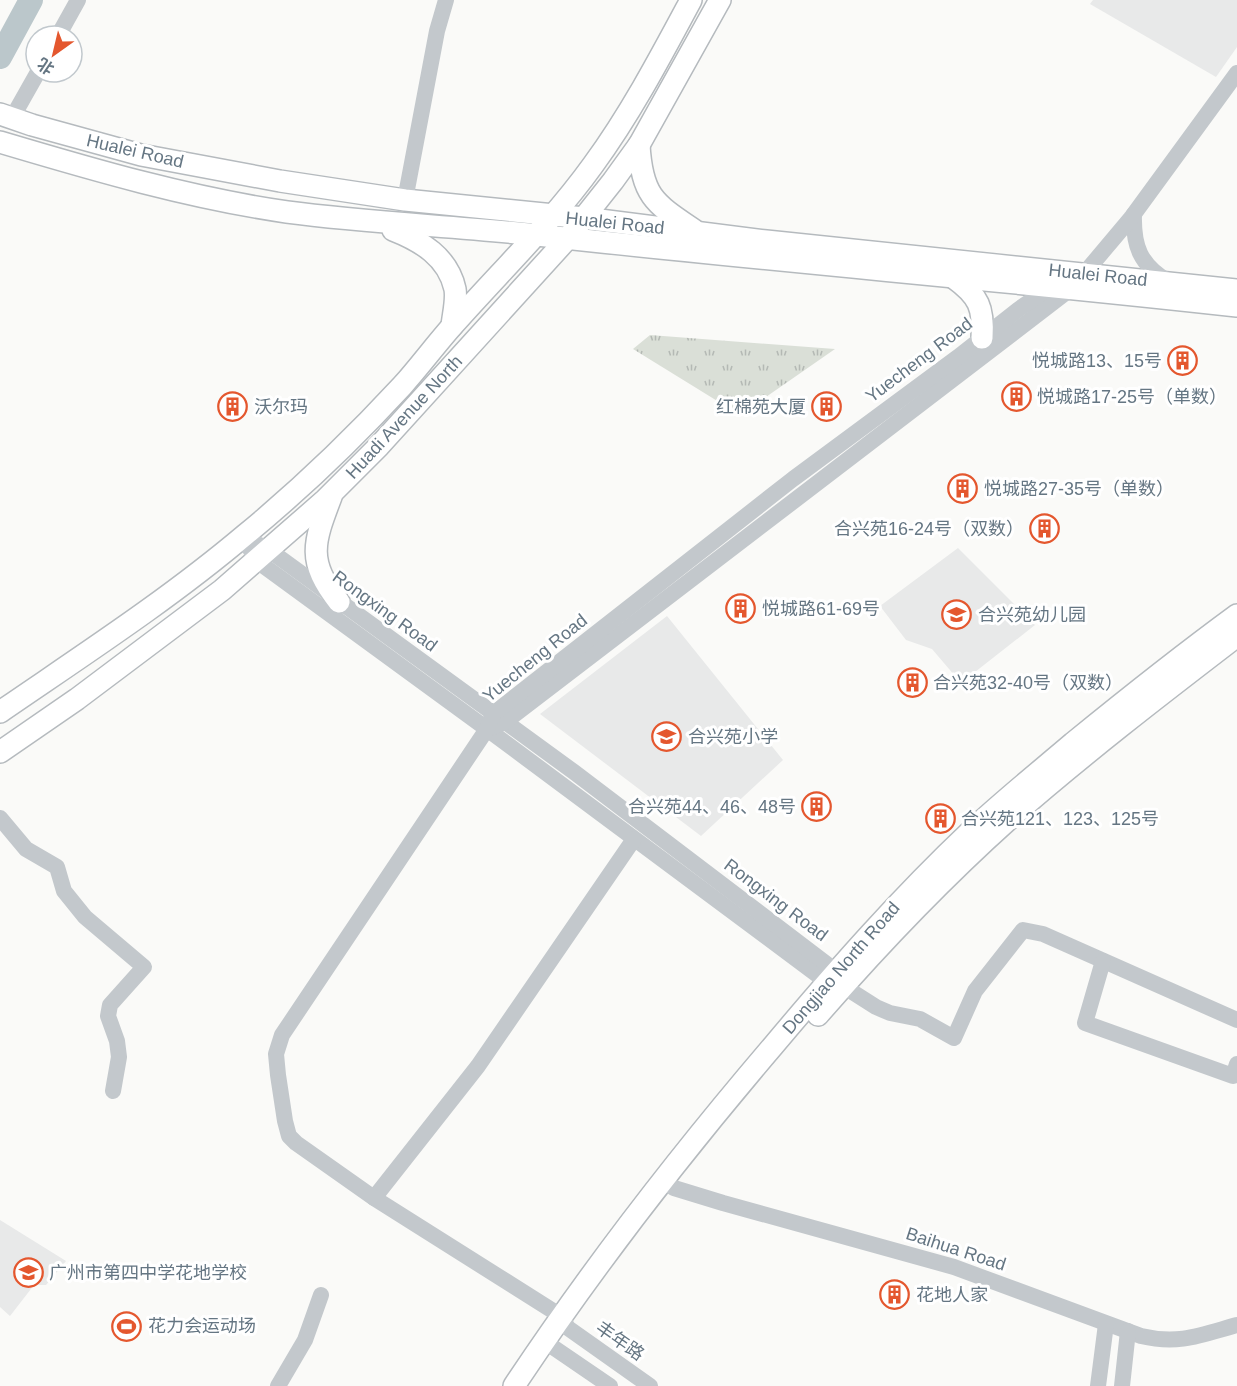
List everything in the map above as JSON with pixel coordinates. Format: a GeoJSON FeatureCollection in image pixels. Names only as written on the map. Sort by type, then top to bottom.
{"type":"FeatureCollection","features":[{"type":"Feature","properties":{"kind":"main road","name":"Huadi Avenue North"},"geometry":{"type":"LineString","coordinates":[[0,712],[185,582],[243,537],[291,496],[348,442],[402,386],[452,326],[552,216],[592,166],[618,128],[691,0]]}},
{"type":"Feature","properties":{"kind":"main road","name":"Huadi Avenue North"},"geometry":{"type":"LineString","coordinates":[[0,752],[77,699],[263,556],[333,492],[471,346],[584,218],[639,145],[720,0]]}},
{"type":"Feature","properties":{"kind":"main road","name":"Hualei Road"},"geometry":{"type":"LineString","coordinates":[[6,116],[141,154],[280,181],[405,200],[697,232],[1237,306]]}},
{"type":"Feature","properties":{"kind":"main road","name":"Hualei Road"},"geometry":{"type":"LineString","coordinates":[[0,142],[125,177],[233,203],[373,222],[534,235],[954,278],[1070,282],[1169,282],[1237,290]]}},
{"type":"Feature","properties":{"kind":"main road"},"geometry":{"type":"LineString","coordinates":[[639,145],[643,176],[650,195],[666,211],[697,232]]}},
{"type":"Feature","properties":{"kind":"main road"},"geometry":{"type":"LineString","coordinates":[[373,222],[414,238],[435,253],[449,272],[455,291],[452,326]]}},
{"type":"Feature","properties":{"kind":"main road"},"geometry":{"type":"LineString","coordinates":[[954,278],[968,288],[981,308],[981,338]]}},
{"type":"Feature","properties":{"kind":"main road"},"geometry":{"type":"LineString","coordinates":[[333,492],[320,526],[316,561],[324,583],[339,602]]}},
{"type":"Feature","properties":{"kind":"main road","name":"Dongjiao North Road"},"geometry":{"type":"LineString","coordinates":[[514,1386],[549,1344],[668,1184],[757,1086],[835,980],[889,913],[974,828],[1091,729],[1237,615]]}},
{"type":"Feature","properties":{"kind":"main road","name":"Dongjiao North Road"},"geometry":{"type":"LineString","coordinates":[[835,980],[915,909],[1010,819],[1237,636]]}},
{"type":"Feature","properties":{"kind":"main road","name":"Dongjiao North Road"},"geometry":{"type":"LineString","coordinates":[[531,1386],[549,1344]]}},
{"type":"Feature","properties":{"kind":"street"},"geometry":{"type":"LineString","coordinates":[[65,24],[78,0]]}},
{"type":"Feature","properties":{"kind":"street"},"geometry":{"type":"LineString","coordinates":[[405,200],[437,31],[446,0]]}},
{"type":"Feature","properties":{"kind":"street"},"geometry":{"type":"LineString","coordinates":[[1070,282],[1134,214],[1237,73]]}},
{"type":"Feature","properties":{"kind":"street"},"geometry":{"type":"LineString","coordinates":[[6,116],[29,84]]}},
{"type":"Feature","properties":{"kind":"street"},"geometry":{"type":"LineString","coordinates":[[1134,214],[1133,231],[1140,254],[1155,274],[1169,282]]}},
{"type":"Feature","properties":{"kind":"street","name":"Yuecheng Road"},"geometry":{"type":"LineString","coordinates":[[495,722],[793,479],[1019,309],[1070,282]]}},
{"type":"Feature","properties":{"kind":"street","name":"Yuecheng Road"},"geometry":{"type":"LineString","coordinates":[[495,722],[1070,282]]}},
{"type":"Feature","properties":{"kind":"street","name":"Rongxing Road"},"geometry":{"type":"LineString","coordinates":[[243,537],[263,556],[495,722],[634,839],[835,980]]}},
{"type":"Feature","properties":{"kind":"street","name":"Rongxing Road"},"geometry":{"type":"LineString","coordinates":[[263,556],[339,602],[835,980]]}},
{"type":"Feature","properties":{"kind":"street","name":"丰年路"},"geometry":{"type":"LineString","coordinates":[[495,722],[282,1035],[276,1054],[285,1121],[289,1136],[296,1143],[564,1322],[650,1386]]}},
{"type":"Feature","properties":{"kind":"street"},"geometry":{"type":"LineString","coordinates":[[0,818],[26,849],[57,867],[64,891],[85,917],[144,967],[110,1005],[108,1016],[117,1041],[119,1057],[114,1091]]}},
{"type":"Feature","properties":{"kind":"street"},"geometry":{"type":"LineString","coordinates":[[374,1197],[478,1066],[634,839]]}},
{"type":"Feature","properties":{"kind":"street"},"geometry":{"type":"LineString","coordinates":[[835,980],[876,1007],[890,1013],[920,1019],[954,1038],[975,991],[1023,930],[1043,934],[1237,1020]]}},
{"type":"Feature","properties":{"kind":"street"},"geometry":{"type":"LineString","coordinates":[[1103,961],[1084,1023],[1233,1076],[1237,1064]]}},
{"type":"Feature","properties":{"kind":"street","name":"Baihua Road"},"geometry":{"type":"LineString","coordinates":[[668,1184],[954,1267],[1106,1324],[1161,1341],[1194,1338],[1237,1325]]}},
{"type":"Feature","properties":{"kind":"street"},"geometry":{"type":"LineString","coordinates":[[278,1386],[305,1340],[321,1295]]}},
{"type":"Feature","properties":{"kind":"street"},"geometry":{"type":"LineString","coordinates":[[1098,1386],[1106,1324]]}},
{"type":"Feature","properties":{"kind":"street"},"geometry":{"type":"LineString","coordinates":[[1122,1386],[1128,1331]]}},
{"type":"Feature","properties":{"kind":"street"},"geometry":{"type":"LineString","coordinates":[[549,1344],[610,1386]]}},
{"type":"Feature","properties":{"kind":"shaded area"},"geometry":{"type":"Polygon","coordinates":[[[1093,0],[1237,0],[1237,47],[1216,77],[1090,4],[1093,0]]]}},
{"type":"Feature","properties":{"kind":"shaded area","name":"合兴苑幼儿园"},"geometry":{"type":"Polygon","coordinates":[[[958,548],[1035,625],[961,683],[932,649],[906,640],[880,606],[958,548]]]}},
{"type":"Feature","properties":{"kind":"shaded area","name":"合兴苑小学"},"geometry":{"type":"Polygon","coordinates":[[[667,616],[783,760],[701,836],[540,714],[667,616]]]}},
{"type":"Feature","properties":{"kind":"shaded area","name":"广州市第四中学花地学校"},"geometry":{"type":"Polygon","coordinates":[[[0,1220],[66,1261],[46,1285],[34,1285],[10,1316],[0,1307],[0,1220]]]}},
{"type":"Feature","properties":{"kind":"green space"},"geometry":{"type":"Polygon","coordinates":[[[650,335],[835,349],[740,415],[633,349],[650,335]]]}},
{"type":"Feature","properties":{"kind":"green space","name":"花力会运动场"},"geometry":{"type":"Polygon","coordinates":[[[128,1312],[139,1319],[131,1338],[113,1334],[128,1312]]]}},
{"type":"Feature","properties":{"kind":"waterway"},"geometry":{"type":"LineString","coordinates":[[0,57],[31,0]]}},
{"type":"Feature","properties":{"kind":"place","name":"悦城路13、15号"},"geometry":{"type":"Point","coordinates":[1183,361]}},
{"type":"Feature","properties":{"kind":"place","name":"悦城路17-25号（单数）"},"geometry":{"type":"Point","coordinates":[1016,397]}},
{"type":"Feature","properties":{"kind":"place","name":"沃尔玛"},"geometry":{"type":"Point","coordinates":[233,407]}},
{"type":"Feature","properties":{"kind":"place","name":"红棉苑大厦"},"geometry":{"type":"Point","coordinates":[827,407]}},
{"type":"Feature","properties":{"kind":"place","name":"悦城路27-35号（单数）"},"geometry":{"type":"Point","coordinates":[963,489]}},
{"type":"Feature","properties":{"kind":"place","name":"合兴苑16-24号（双数）"},"geometry":{"type":"Point","coordinates":[1045,529]}},
{"type":"Feature","properties":{"kind":"place","name":"悦城路61-69号"},"geometry":{"type":"Point","coordinates":[741,609]}},
{"type":"Feature","properties":{"kind":"place","name":"合兴苑幼儿园"},"geometry":{"type":"Point","coordinates":[957,615]}},
{"type":"Feature","properties":{"kind":"place","name":"合兴苑32-40号（双数）"},"geometry":{"type":"Point","coordinates":[912,683]}},
{"type":"Feature","properties":{"kind":"place","name":"合兴苑小学"},"geometry":{"type":"Point","coordinates":[667,737]}},
{"type":"Feature","properties":{"kind":"place","name":"合兴苑44、46、48号"},"geometry":{"type":"Point","coordinates":[817,807]}},
{"type":"Feature","properties":{"kind":"place","name":"合兴苑121、123、125号"},"geometry":{"type":"Point","coordinates":[940,819]}},
{"type":"Feature","properties":{"kind":"place","name":"广州市第四中学花地学校"},"geometry":{"type":"Point","coordinates":[28,1273]}},
{"type":"Feature","properties":{"kind":"place","name":"花地人家"},"geometry":{"type":"Point","coordinates":[895,1295]}},
{"type":"Feature","properties":{"kind":"place","name":"花力会运动场"},"geometry":{"type":"Point","coordinates":[127,1326]}}]}
